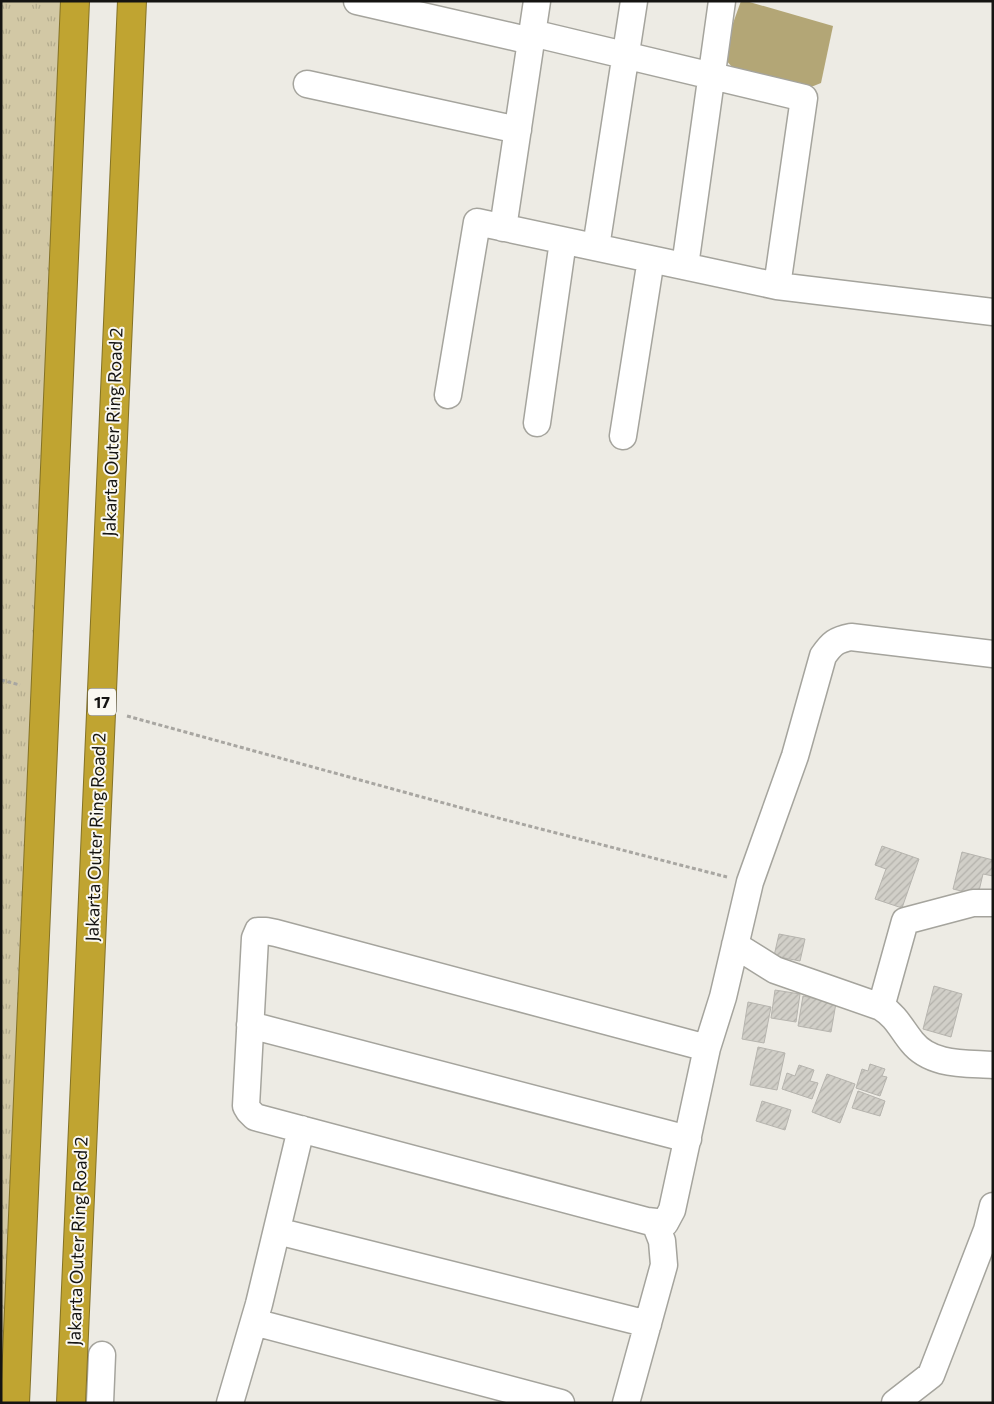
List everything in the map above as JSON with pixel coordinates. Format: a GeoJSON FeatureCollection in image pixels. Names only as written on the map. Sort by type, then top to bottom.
{"type":"FeatureCollection","features":[{"type":"Feature","properties":{"kind":"highway"},"geometry":{"type":"LineString","coordinates":[[15,1403],[75,1]]}},
{"type":"Feature","properties":{"kind":"highway","name":"Jakarta Outer Ring Road 2"},"geometry":{"type":"LineString","coordinates":[[71,1403],[132,1]]}},
{"type":"Feature","properties":{"kind":"street"},"geometry":{"type":"LineString","coordinates":[[357,1],[626,55],[804,98],[777,286]]}},
{"type":"Feature","properties":{"kind":"street"},"geometry":{"type":"LineString","coordinates":[[503,228],[537,1]]}},
{"type":"Feature","properties":{"kind":"street"},"geometry":{"type":"LineString","coordinates":[[596,247],[634,1]]}},
{"type":"Feature","properties":{"kind":"street"},"geometry":{"type":"LineString","coordinates":[[685,266],[722,1]]}},
{"type":"Feature","properties":{"kind":"street"},"geometry":{"type":"LineString","coordinates":[[307,84],[518,130]]}},
{"type":"Feature","properties":{"kind":"street"},"geometry":{"type":"LineString","coordinates":[[448,395],[476,222],[777,286],[993,312]]}},
{"type":"Feature","properties":{"kind":"street"},"geometry":{"type":"LineString","coordinates":[[537,423],[563,240]]}},
{"type":"Feature","properties":{"kind":"street"},"geometry":{"type":"LineString","coordinates":[[623,436],[652,259]]}},
{"type":"Feature","properties":{"kind":"street"},"geometry":{"type":"LineString","coordinates":[[707,1048],[266,930],[258,931],[255,938],[246,1106],[249,1112],[255,1116],[301,1129],[655,1223],[665,1223],[672,1210],[707,1048],[723,997],[750,882],[795,756],[823,656],[837,640],[851,637],[993,654]]}},
{"type":"Feature","properties":{"kind":"street"},"geometry":{"type":"LineString","coordinates":[[882,1007],[905,921],[972,903],[993,903]]}},
{"type":"Feature","properties":{"kind":"street"},"geometry":{"type":"LineString","coordinates":[[735,946],[775,970],[882,1007],[896,1018],[911,1042],[925,1054],[945,1062],[993,1065]]}},
{"type":"Feature","properties":{"kind":"street"},"geometry":{"type":"LineString","coordinates":[[250,1024],[688,1139]]}},
{"type":"Feature","properties":{"kind":"street"},"geometry":{"type":"LineString","coordinates":[[230,1403],[254,1322],[301,1129]]}},
{"type":"Feature","properties":{"kind":"street"},"geometry":{"type":"LineString","coordinates":[[894,1403],[931,1374],[987,1230],[993,1206]]}},
{"type":"Feature","properties":{"kind":"street"},"geometry":{"type":"LineString","coordinates":[[626,1403],[664,1265],[662,1241],[655,1223]]}},
{"type":"Feature","properties":{"kind":"street"},"geometry":{"type":"LineString","coordinates":[[277,1231],[648,1324]]}},
{"type":"Feature","properties":{"kind":"street"},"geometry":{"type":"LineString","coordinates":[[254,1322],[561,1403]]}},
{"type":"Feature","properties":{"kind":"street"},"geometry":{"type":"LineString","coordinates":[[100,1403],[102,1355]]}},
{"type":"Feature","properties":{"kind":"path"},"geometry":{"type":"LineString","coordinates":[[1,680],[29,688]]}},
{"type":"Feature","properties":{"kind":"path"},"geometry":{"type":"LineString","coordinates":[[122,714],[512,821],[750,882]]}},
{"type":"Feature","properties":{"kind":"green space"},"geometry":{"type":"Polygon","coordinates":[[[1,1],[75,1],[15,1403],[1,1403],[1,1]]]}},
{"type":"Feature","properties":{"kind":"shaded area"},"geometry":{"type":"Polygon","coordinates":[[[741,1],[833,26],[821,83],[811,87],[733,68],[725,59],[732,26],[741,1]]]}},
{"type":"Feature","properties":{"kind":"building"},"geometry":{"type":"Polygon","coordinates":[[[882,846],[919,859],[902,908],[875,899],[886,869],[875,865],[882,846]]]}},
{"type":"Feature","properties":{"kind":"building"},"geometry":{"type":"Polygon","coordinates":[[[962,852],[993,860],[993,876],[983,874],[978,895],[953,889],[962,852]]]}},
{"type":"Feature","properties":{"kind":"building"},"geometry":{"type":"Polygon","coordinates":[[[779,934],[805,939],[800,961],[774,956],[779,934]]]}},
{"type":"Feature","properties":{"kind":"building"},"geometry":{"type":"Polygon","coordinates":[[[934,986],[962,994],[951,1037],[923,1029],[934,986]]]}},
{"type":"Feature","properties":{"kind":"building"},"geometry":{"type":"Polygon","coordinates":[[[775,990],[800,994],[796,1022],[771,1018],[775,990]]]}},
{"type":"Feature","properties":{"kind":"building"},"geometry":{"type":"Polygon","coordinates":[[[803,996],[836,1003],[831,1032],[798,1026],[803,996]]]}},
{"type":"Feature","properties":{"kind":"building"},"geometry":{"type":"Polygon","coordinates":[[[748,1002],[771,1007],[764,1043],[742,1039],[748,1002]]]}},
{"type":"Feature","properties":{"kind":"building"},"geometry":{"type":"Polygon","coordinates":[[[758,1047],[785,1053],[777,1090],[750,1085],[758,1047]]]}},
{"type":"Feature","properties":{"kind":"building"},"geometry":{"type":"Polygon","coordinates":[[[870,1064],[885,1069],[882,1076],[887,1077],[880,1096],[856,1088],[862,1069],[868,1071],[870,1064]]]}},
{"type":"Feature","properties":{"kind":"building"},"geometry":{"type":"Polygon","coordinates":[[[799,1065],[814,1070],[810,1081],[818,1083],[812,1099],[782,1089],[787,1073],[795,1076],[799,1065]]]}},
{"type":"Feature","properties":{"kind":"building"},"geometry":{"type":"Polygon","coordinates":[[[827,1074],[855,1084],[840,1123],[812,1112],[827,1074]]]}},
{"type":"Feature","properties":{"kind":"building"},"geometry":{"type":"Polygon","coordinates":[[[858,1091],[885,1101],[880,1116],[852,1108],[858,1091]]]}},
{"type":"Feature","properties":{"kind":"building"},"geometry":{"type":"Polygon","coordinates":[[[762,1101],[791,1110],[785,1130],[756,1121],[762,1101]]]}}]}
